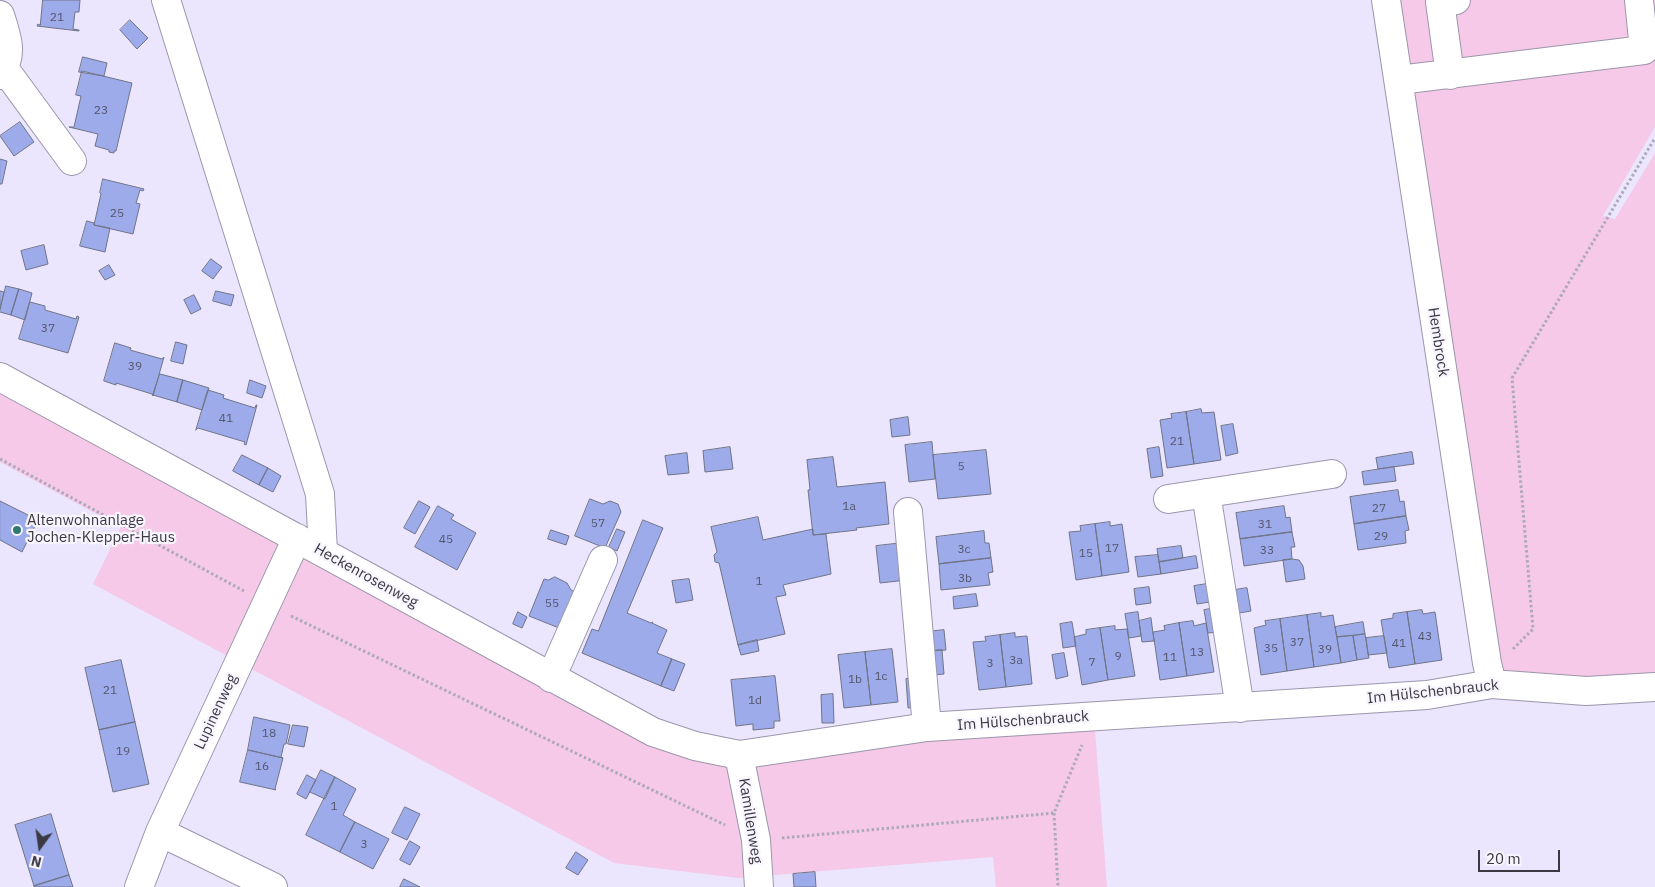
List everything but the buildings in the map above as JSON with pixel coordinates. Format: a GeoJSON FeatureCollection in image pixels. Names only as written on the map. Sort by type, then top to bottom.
{"type":"FeatureCollection","features":[{"type":"Feature","properties":{"kind":"street"},"geometry":{"type":"LineString","coordinates":[[166,0],[320,494],[323,552]]}},
{"type":"Feature","properties":{"kind":"street","name":"Hembrock"},"geometry":{"type":"LineString","coordinates":[[1386,0],[1489,674]]}},
{"type":"Feature","properties":{"kind":"street"},"geometry":{"type":"LineString","coordinates":[[1450,75],[1440,2],[1456,0]]}},
{"type":"Feature","properties":{"kind":"street"},"geometry":{"type":"LineString","coordinates":[[1399,80],[1644,50],[1639,0]]}},
{"type":"Feature","properties":{"kind":"street"},"geometry":{"type":"LineString","coordinates":[[0,15],[9,47],[2,72],[72,161]]}},
{"type":"Feature","properties":{"kind":"street","name":"Heckenrosenweg"},"geometry":{"type":"LineString","coordinates":[[0,377],[653,732],[695,746],[739,755]]}},
{"type":"Feature","properties":{"kind":"street"},"geometry":{"type":"LineString","coordinates":[[1168,499],[1332,474]]}},
{"type":"Feature","properties":{"kind":"street"},"geometry":{"type":"LineString","coordinates":[[1206,493],[1240,708]]}},
{"type":"Feature","properties":{"kind":"street"},"geometry":{"type":"LineString","coordinates":[[908,512],[926,728]]}},
{"type":"Feature","properties":{"kind":"street","name":"Lupinenweg"},"geometry":{"type":"LineString","coordinates":[[139,887],[160,832],[297,538]]}},
{"type":"Feature","properties":{"kind":"street"},"geometry":{"type":"LineString","coordinates":[[551,678],[603,560]]}},
{"type":"Feature","properties":{"kind":"street","name":"Im Hülschenbrauck"},"geometry":{"type":"LineString","coordinates":[[739,755],[926,728],[1427,695],[1489,674],[1586,692],[1655,687]]}},
{"type":"Feature","properties":{"kind":"street","name":"Kamillenweg"},"geometry":{"type":"LineString","coordinates":[[739,755],[756,840],[759,887]]}},
{"type":"Feature","properties":{"kind":"street"},"geometry":{"type":"LineString","coordinates":[[160,832],[273,887]]}},
{"type":"Feature","properties":{"kind":"path"},"geometry":{"type":"LineString","coordinates":[[1489,674],[1533,629],[1512,378],[1655,138]]}},
{"type":"Feature","properties":{"kind":"path"},"geometry":{"type":"LineString","coordinates":[[1054,813],[1058,887]]}},
{"type":"Feature","properties":{"kind":"shaded area"},"geometry":{"type":"Polygon","coordinates":[[[1391,0],[1655,0],[1655,127],[1603,216],[1615,219],[1655,153],[1655,687],[1492,684],[1391,0]]]}},
{"type":"Feature","properties":{"kind":"shaded area"},"geometry":{"type":"Polygon","coordinates":[[[0,390],[649,744],[699,761],[927,727],[1094,717],[1107,887],[996,887],[993,857],[738,878],[614,863],[93,584],[121,527],[0,462],[0,390]]]}},
{"type":"Feature","properties":{"kind":"place","name":"Altenwohnanlage Jochen-Klepper-Haus"},"geometry":{"type":"Point","coordinates":[17,530]}}]}
